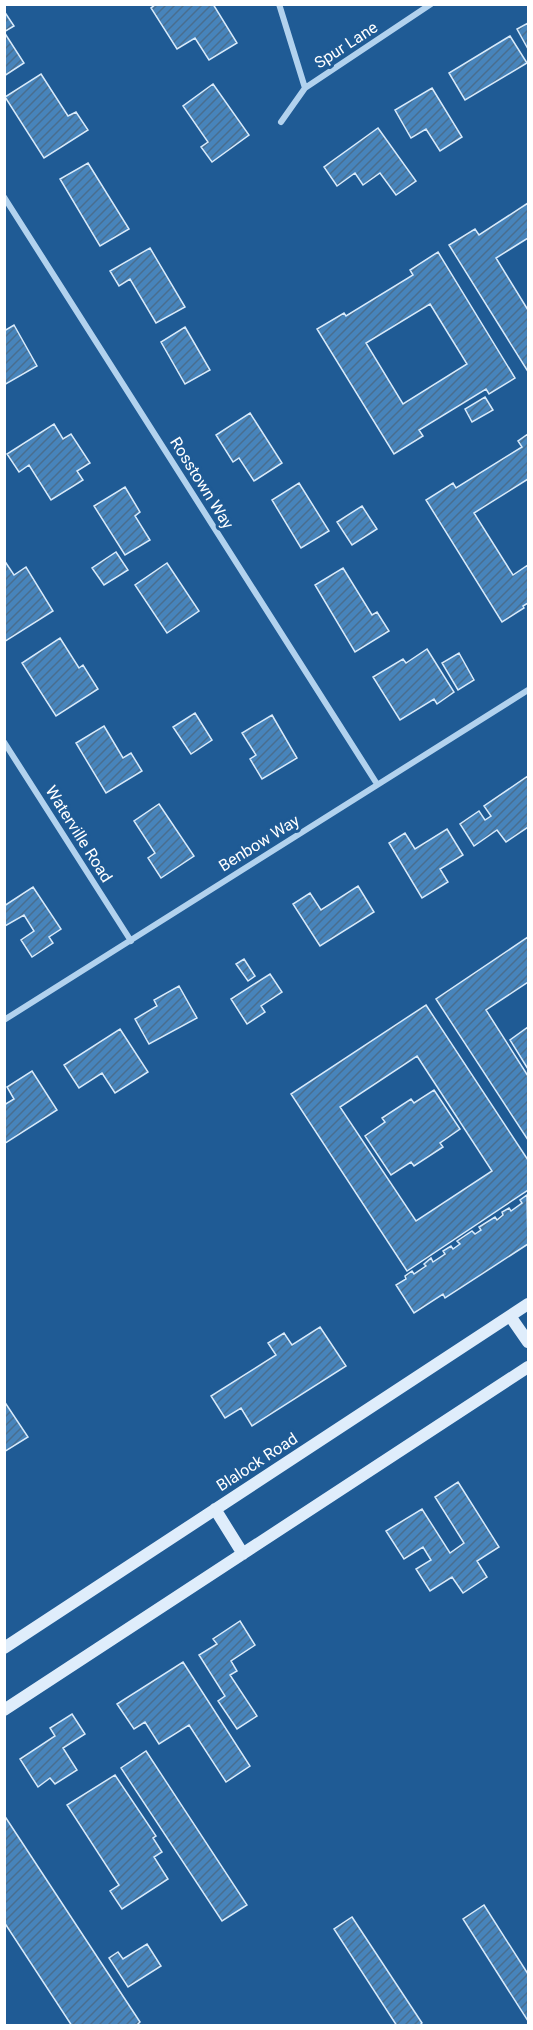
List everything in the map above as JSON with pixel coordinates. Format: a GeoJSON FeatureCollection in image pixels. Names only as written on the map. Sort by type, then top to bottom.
{"type":"FeatureCollection","features":[{"type":"Feature","properties":{"kind":"main road","name":"Blalock Road"},"geometry":{"type":"LineString","coordinates":[[4,1648],[528,1304]]}},
{"type":"Feature","properties":{"kind":"main road"},"geometry":{"type":"LineString","coordinates":[[510,1316],[528,1342]]}},
{"type":"Feature","properties":{"kind":"main road"},"geometry":{"type":"LineString","coordinates":[[4,1710],[528,1367]]}},
{"type":"Feature","properties":{"kind":"main road"},"geometry":{"type":"LineString","coordinates":[[215,1509],[243,1554]]}},
{"type":"Feature","properties":{"kind":"street"},"geometry":{"type":"LineString","coordinates":[[279,4],[305,88],[281,122]]}},
{"type":"Feature","properties":{"kind":"street","name":"Spur Lane"},"geometry":{"type":"LineString","coordinates":[[305,88],[431,4]]}},
{"type":"Feature","properties":{"kind":"street","name":"Rosstown Way"},"geometry":{"type":"LineString","coordinates":[[4,197],[378,784]]}},
{"type":"Feature","properties":{"kind":"street","name":"Benbow Way"},"geometry":{"type":"LineString","coordinates":[[4,1020],[528,690]]}},
{"type":"Feature","properties":{"kind":"street","name":"Waterville Road"},"geometry":{"type":"LineString","coordinates":[[4,742],[131,941]]}},
{"type":"Feature","properties":{"kind":"building"},"geometry":{"type":"Polygon","coordinates":[[[156,4],[213,4],[237,43],[209,60],[195,38],[177,49],[151,8],[156,4]]]}},
{"type":"Feature","properties":{"kind":"building"},"geometry":{"type":"Polygon","coordinates":[[[4,11],[14,26],[4,32],[4,11]]]}},
{"type":"Feature","properties":{"kind":"building"},"geometry":{"type":"Polygon","coordinates":[[[528,23],[528,49],[517,29],[528,23]]]}},
{"type":"Feature","properties":{"kind":"building"},"geometry":{"type":"Polygon","coordinates":[[[4,32],[24,63],[4,76],[4,32]]]}},
{"type":"Feature","properties":{"kind":"building"},"geometry":{"type":"Polygon","coordinates":[[[510,36],[527,63],[465,100],[449,73],[510,36]]]}},
{"type":"Feature","properties":{"kind":"building"},"geometry":{"type":"Polygon","coordinates":[[[41,74],[68,116],[76,112],[88,130],[44,158],[5,97],[41,74]]]}},
{"type":"Feature","properties":{"kind":"building"},"geometry":{"type":"Polygon","coordinates":[[[213,84],[249,135],[212,162],[201,147],[208,142],[183,106],[213,84]]]}},
{"type":"Feature","properties":{"kind":"building"},"geometry":{"type":"Polygon","coordinates":[[[432,88],[462,137],[440,151],[426,129],[411,138],[395,110],[432,88]]]}},
{"type":"Feature","properties":{"kind":"building"},"geometry":{"type":"Polygon","coordinates":[[[378,128],[416,181],[396,195],[380,173],[363,185],[355,173],[337,186],[324,167],[378,128]]]}},
{"type":"Feature","properties":{"kind":"building"},"geometry":{"type":"Polygon","coordinates":[[[88,163],[129,229],[100,246],[60,179],[88,163]]]}},
{"type":"Feature","properties":{"kind":"building"},"geometry":{"type":"Polygon","coordinates":[[[528,203],[528,238],[496,258],[528,310],[527,370],[449,245],[475,229],[479,235],[528,203]]]}},
{"type":"Feature","properties":{"kind":"building"},"geometry":{"type":"Polygon","coordinates":[[[150,248],[185,307],[156,323],[130,279],[119,286],[110,271],[150,248]]]}},
{"type":"Feature","properties":{"kind":"building"},"geometry":{"type":"Polygon","coordinates":[[[438,252],[515,378],[489,394],[486,389],[419,430],[423,436],[394,454],[317,329],[344,313],[346,316],[413,275],[410,270],[438,252]],[[430,304],[366,343],[403,404],[467,364],[430,304]]]}},
{"type":"Feature","properties":{"kind":"building"},"geometry":{"type":"Polygon","coordinates":[[[14,325],[37,366],[4,385],[4,331],[14,325]]]}},
{"type":"Feature","properties":{"kind":"building"},"geometry":{"type":"Polygon","coordinates":[[[185,327],[210,370],[185,384],[161,342],[185,327]]]}},
{"type":"Feature","properties":{"kind":"building"},"geometry":{"type":"Polygon","coordinates":[[[485,397],[493,410],[472,422],[465,409],[485,397]]]}},
{"type":"Feature","properties":{"kind":"building"},"geometry":{"type":"Polygon","coordinates":[[[250,413],[282,463],[254,481],[239,458],[233,462],[216,435],[250,413]]]}},
{"type":"Feature","properties":{"kind":"building"},"geometry":{"type":"Polygon","coordinates":[[[54,424],[63,439],[71,434],[90,463],[77,471],[83,480],[51,500],[29,465],[19,472],[7,454],[54,424]]]}},
{"type":"Feature","properties":{"kind":"building"},"geometry":{"type":"Polygon","coordinates":[[[528,434],[528,479],[474,513],[513,575],[528,565],[528,603],[502,622],[426,500],[453,483],[456,488],[522,447],[518,441],[528,434]]]}},
{"type":"Feature","properties":{"kind":"building"},"geometry":{"type":"Polygon","coordinates":[[[299,483],[329,531],[301,548],[272,500],[299,483]]]}},
{"type":"Feature","properties":{"kind":"building"},"geometry":{"type":"Polygon","coordinates":[[[125,487],[140,512],[135,516],[150,540],[125,555],[94,506],[125,487]]]}},
{"type":"Feature","properties":{"kind":"building"},"geometry":{"type":"Polygon","coordinates":[[[362,506],[377,529],[352,545],[337,522],[362,506]]]}},
{"type":"Feature","properties":{"kind":"building"},"geometry":{"type":"Polygon","coordinates":[[[116,552],[128,570],[104,585],[92,568],[116,552]]]}},
{"type":"Feature","properties":{"kind":"building"},"geometry":{"type":"Polygon","coordinates":[[[4,560],[14,575],[26,567],[53,611],[4,642],[4,560]]]}},
{"type":"Feature","properties":{"kind":"building"},"geometry":{"type":"Polygon","coordinates":[[[167,563],[199,611],[167,633],[135,585],[167,563]]]}},
{"type":"Feature","properties":{"kind":"building"},"geometry":{"type":"Polygon","coordinates":[[[343,568],[372,615],[377,612],[389,631],[355,652],[315,585],[343,568]]]}},
{"type":"Feature","properties":{"kind":"building"},"geometry":{"type":"Polygon","coordinates":[[[60,638],[79,668],[83,665],[98,689],[56,716],[22,663],[60,638]]]}},
{"type":"Feature","properties":{"kind":"building"},"geometry":{"type":"Polygon","coordinates":[[[427,649],[454,692],[437,704],[434,699],[400,720],[373,677],[403,659],[406,663],[427,649]]]}},
{"type":"Feature","properties":{"kind":"building"},"geometry":{"type":"Polygon","coordinates":[[[459,653],[474,680],[458,690],[442,663],[459,653]]]}},
{"type":"Feature","properties":{"kind":"building"},"geometry":{"type":"Polygon","coordinates":[[[195,713],[212,740],[191,754],[173,727],[195,713]]]}},
{"type":"Feature","properties":{"kind":"building"},"geometry":{"type":"Polygon","coordinates":[[[272,715],[297,758],[262,779],[250,759],[256,755],[242,733],[272,715]]]}},
{"type":"Feature","properties":{"kind":"building"},"geometry":{"type":"Polygon","coordinates":[[[104,726],[123,758],[131,753],[142,771],[106,793],[76,743],[104,726]]]}},
{"type":"Feature","properties":{"kind":"building"},"geometry":{"type":"Polygon","coordinates":[[[528,776],[528,827],[506,842],[497,830],[474,846],[460,824],[479,811],[485,820],[491,816],[484,806],[528,776]]]}},
{"type":"Feature","properties":{"kind":"building"},"geometry":{"type":"Polygon","coordinates":[[[159,804],[194,856],[161,878],[148,858],[155,853],[134,821],[159,804]]]}},
{"type":"Feature","properties":{"kind":"building"},"geometry":{"type":"Polygon","coordinates":[[[447,829],[463,855],[440,869],[448,882],[422,898],[389,843],[405,833],[415,849],[447,829]]]}},
{"type":"Feature","properties":{"kind":"building"},"geometry":{"type":"Polygon","coordinates":[[[358,886],[374,912],[320,946],[293,904],[310,893],[321,910],[358,886]]]}},
{"type":"Feature","properties":{"kind":"building"},"geometry":{"type":"Polygon","coordinates":[[[33,887],[61,929],[49,937],[53,943],[32,957],[21,940],[34,931],[24,915],[5,926],[4,906],[33,887]]]}},
{"type":"Feature","properties":{"kind":"building"},"geometry":{"type":"Polygon","coordinates":[[[528,937],[528,982],[486,1010],[528,1076],[528,1140],[436,999],[528,937]]]}},
{"type":"Feature","properties":{"kind":"building"},"geometry":{"type":"Polygon","coordinates":[[[244,959],[255,976],[248,981],[236,964],[244,959]]]}},
{"type":"Feature","properties":{"kind":"building"},"geometry":{"type":"Polygon","coordinates":[[[270,974],[282,992],[261,1006],[265,1012],[247,1024],[231,999],[270,974]]]}},
{"type":"Feature","properties":{"kind":"building"},"geometry":{"type":"Polygon","coordinates":[[[179,986],[197,1018],[149,1044],[135,1019],[157,1006],[154,1000],[179,986]]]}},
{"type":"Feature","properties":{"kind":"building"},"geometry":{"type":"Polygon","coordinates":[[[426,1005],[528,1160],[528,1190],[407,1271],[291,1094],[426,1005]],[[417,1056],[340,1107],[416,1221],[492,1171],[417,1056]]]}},
{"type":"Feature","properties":{"kind":"building"},"geometry":{"type":"Polygon","coordinates":[[[528,1027],[528,1069],[510,1040],[528,1027]]]}},
{"type":"Feature","properties":{"kind":"building"},"geometry":{"type":"Polygon","coordinates":[[[120,1029],[148,1072],[115,1093],[102,1073],[79,1088],[64,1065],[120,1029]]]}},
{"type":"Feature","properties":{"kind":"building"},"geometry":{"type":"Polygon","coordinates":[[[32,1071],[57,1110],[4,1144],[4,1105],[14,1099],[7,1087],[32,1071]]]}},
{"type":"Feature","properties":{"kind":"building"},"geometry":{"type":"Polygon","coordinates":[[[434,1090],[460,1129],[440,1143],[443,1147],[414,1166],[411,1162],[391,1175],[365,1136],[385,1122],[382,1118],[411,1099],[414,1103],[434,1090]]]}},
{"type":"Feature","properties":{"kind":"building"},"geometry":{"type":"Polygon","coordinates":[[[527,1195],[528,1244],[445,1298],[443,1294],[414,1313],[396,1285],[406,1279],[405,1276],[412,1271],[414,1274],[426,1266],[424,1264],[431,1258],[433,1262],[445,1254],[443,1251],[451,1246],[453,1249],[460,1244],[457,1241],[472,1231],[475,1234],[481,1230],[479,1227],[495,1217],[497,1220],[503,1215],[502,1212],[509,1208],[511,1211],[522,1203],[520,1200],[527,1195]]]}},
{"type":"Feature","properties":{"kind":"building"},"geometry":{"type":"Polygon","coordinates":[[[320,1327],[346,1366],[252,1426],[241,1408],[225,1418],[211,1396],[276,1355],[268,1343],[284,1333],[292,1345],[320,1327]]]}},
{"type":"Feature","properties":{"kind":"building"},"geometry":{"type":"Polygon","coordinates":[[[4,1401],[28,1437],[4,1452],[4,1401]]]}},
{"type":"Feature","properties":{"kind":"building"},"geometry":{"type":"Polygon","coordinates":[[[458,1482],[499,1547],[477,1561],[487,1577],[463,1593],[452,1577],[430,1591],[416,1569],[431,1560],[423,1547],[404,1559],[386,1531],[422,1509],[450,1553],[464,1543],[435,1497],[458,1482]]]}},
{"type":"Feature","properties":{"kind":"building"},"geometry":{"type":"Polygon","coordinates":[[[240,1621],[255,1645],[231,1661],[237,1671],[230,1675],[257,1716],[237,1729],[218,1701],[225,1696],[199,1655],[217,1644],[213,1639],[240,1621]]]}},
{"type":"Feature","properties":{"kind":"building"},"geometry":{"type":"Polygon","coordinates":[[[183,1662],[250,1766],[226,1782],[189,1725],[159,1744],[145,1722],[134,1729],[117,1704],[183,1662]]]}},
{"type":"Feature","properties":{"kind":"building"},"geometry":{"type":"Polygon","coordinates":[[[72,1714],[85,1734],[63,1748],[77,1770],[55,1784],[50,1778],[38,1787],[20,1759],[55,1736],[50,1728],[72,1714]]]}},
{"type":"Feature","properties":{"kind":"building"},"geometry":{"type":"Polygon","coordinates":[[[146,1751],[247,1905],[222,1921],[121,1768],[146,1751]]]}},
{"type":"Feature","properties":{"kind":"building"},"geometry":{"type":"Polygon","coordinates":[[[115,1775],[156,1836],[153,1838],[162,1852],[154,1857],[168,1879],[122,1909],[110,1891],[119,1885],[67,1805],[115,1775]]]}},
{"type":"Feature","properties":{"kind":"building"},"geometry":{"type":"Polygon","coordinates":[[[4,1815],[140,2022],[136,2026],[72,2026],[4,1922],[4,1815]]]}},
{"type":"Feature","properties":{"kind":"building"},"geometry":{"type":"Polygon","coordinates":[[[484,1905],[528,1974],[528,2021],[463,1919],[484,1905]]]}},
{"type":"Feature","properties":{"kind":"building"},"geometry":{"type":"Polygon","coordinates":[[[352,1917],[422,2023],[419,2026],[397,2026],[334,1929],[352,1917]]]}},
{"type":"Feature","properties":{"kind":"building"},"geometry":{"type":"Polygon","coordinates":[[[147,1944],[161,1966],[128,1987],[109,1958],[118,1952],[123,1959],[147,1944]]]}}]}
